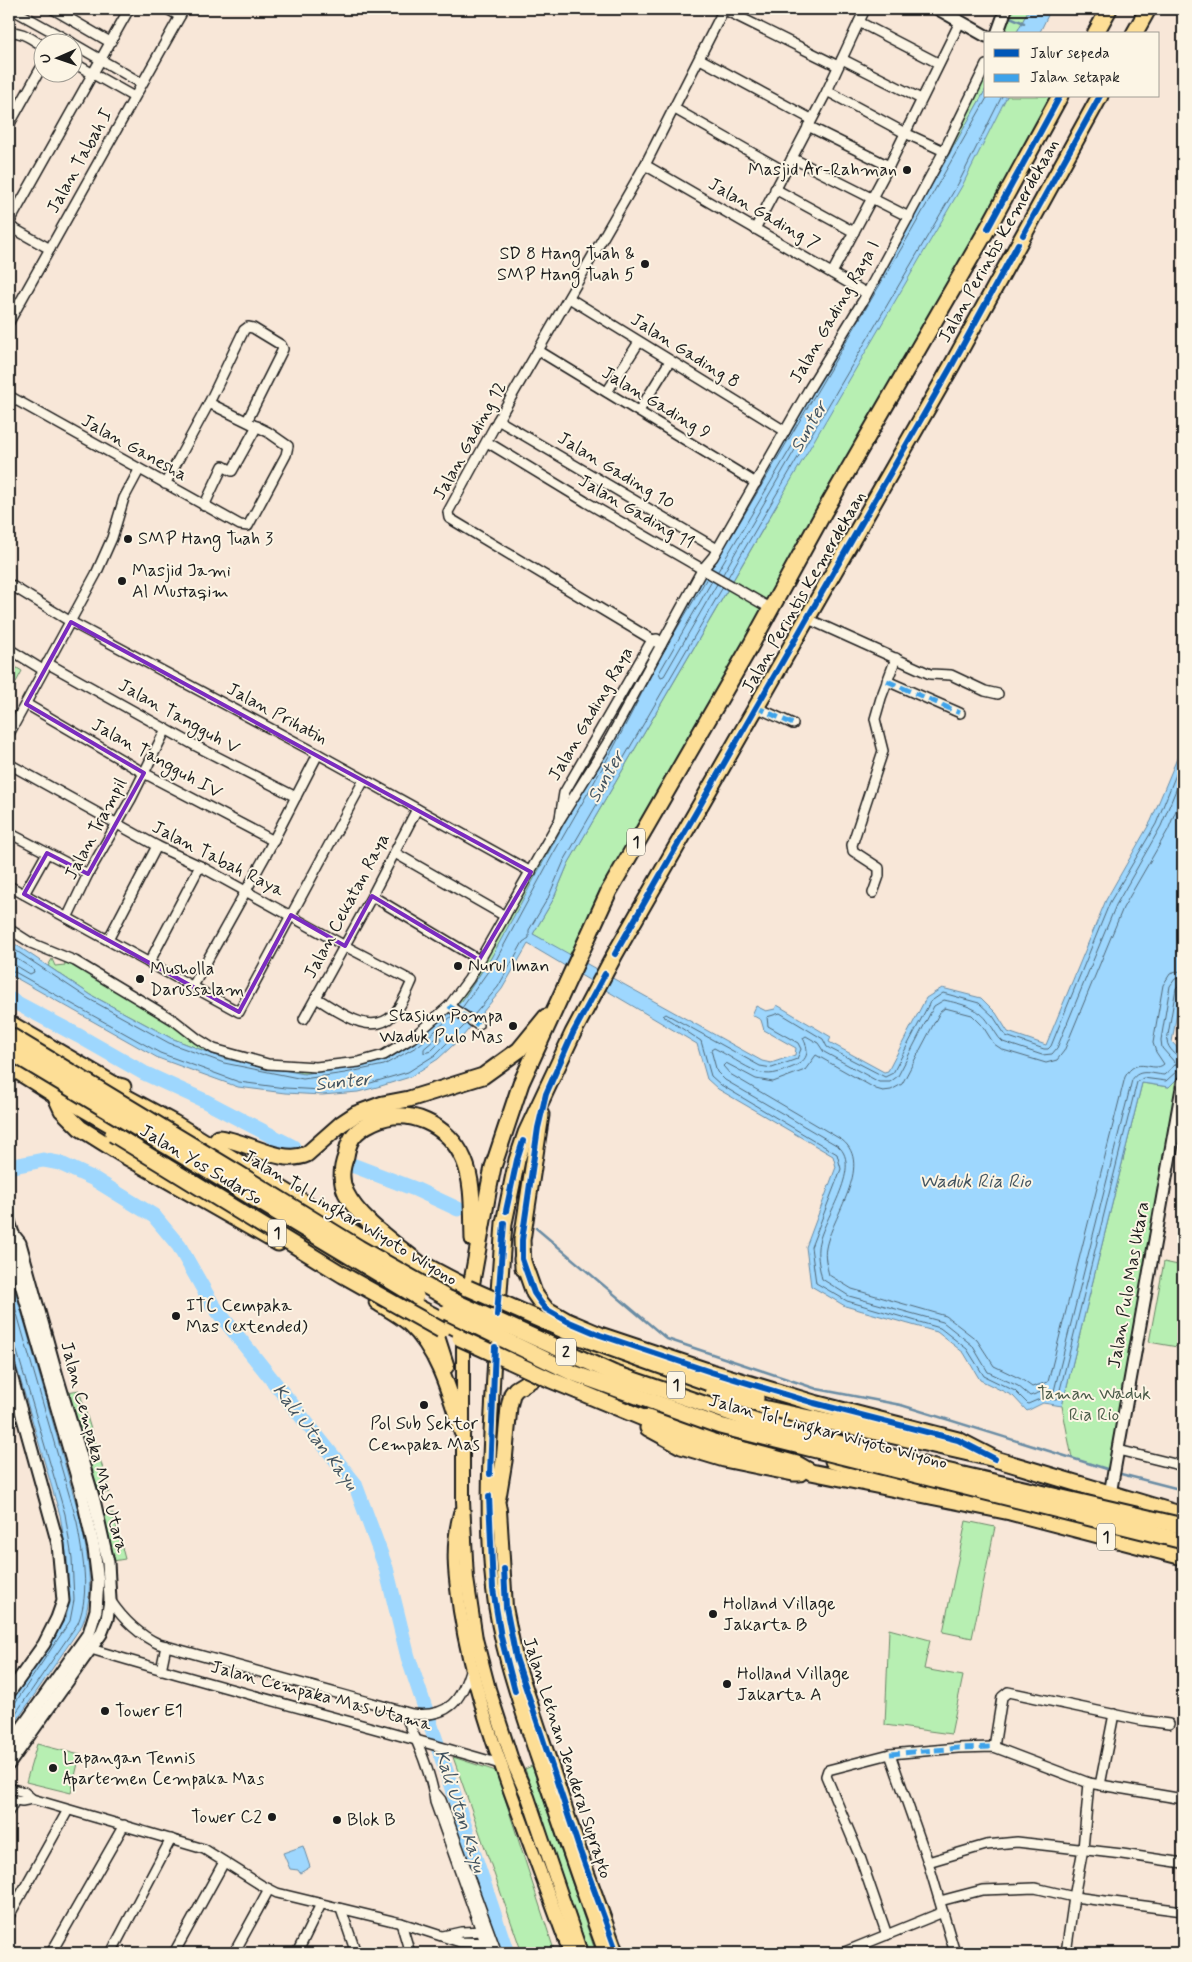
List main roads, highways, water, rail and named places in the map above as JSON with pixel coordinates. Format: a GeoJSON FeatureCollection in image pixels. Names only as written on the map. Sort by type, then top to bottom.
{"type":"FeatureCollection","features":[{"type":"Feature","properties":{"kind":"highway"},"geometry":{"type":"LineString","coordinates":[[1096,32],[1109,9]]}},
{"type":"Feature","properties":{"kind":"highway"},"geometry":{"type":"LineString","coordinates":[[1135,32],[1148,9]]}},
{"type":"Feature","properties":{"kind":"highway","name":"Jalan Perintis Kemerdekaan"},"geometry":{"type":"LineString","coordinates":[[477,1222],[485,1208],[493,1167],[521,1083],[618,873],[988,228],[1059,98]]}},
{"type":"Feature","properties":{"kind":"highway","name":"Jalan Perintis Kemerdekaan"},"geometry":{"type":"LineString","coordinates":[[495,1347],[505,1217],[517,1160],[526,1133],[546,1094],[573,1033],[595,990],[806,618],[951,367],[1099,98]]}},
{"type":"Feature","properties":{"kind":"highway"},"geometry":{"type":"LineString","coordinates":[[225,1143],[230,1139],[291,1158],[307,1154],[346,1120],[367,1110],[483,1076],[508,1059],[520,1048],[545,1019],[562,993]]}},
{"type":"Feature","properties":{"kind":"highway","name":"Jalan Yos Sudarso"},"geometry":{"type":"LineString","coordinates":[[9,1023],[115,1085],[126,1097],[174,1123],[447,1290],[468,1294]]}},
{"type":"Feature","properties":{"kind":"highway","name":"Jalan Tol Lingkar Wiyoto Wiyono"},"geometry":{"type":"LineString","coordinates":[[9,1035],[359,1248],[447,1298],[612,1373],[757,1422],[946,1470],[1183,1526]]}},
{"type":"Feature","properties":{"kind":"highway","name":"Jalan Tol Lingkar Wiyoto Wiyono"},"geometry":{"type":"LineString","coordinates":[[9,1052],[416,1296],[573,1373],[720,1426],[1183,1541]]}},
{"type":"Feature","properties":{"kind":"highway","name":"Jalan Yos Sudarso"},"geometry":{"type":"LineString","coordinates":[[9,1066],[55,1095],[77,1105],[158,1152],[461,1335]]}},
{"type":"Feature","properties":{"kind":"highway","name":"Jalan Yos Sudarso"},"geometry":{"type":"LineString","coordinates":[[115,1085],[133,1089],[225,1143],[468,1294]]}},
{"type":"Feature","properties":{"kind":"highway"},"geometry":{"type":"LineString","coordinates":[[546,1094],[538,1128],[527,1200],[522,1240],[522,1259],[525,1291],[530,1307],[556,1340]]}},
{"type":"Feature","properties":{"kind":"highway"},"geometry":{"type":"LineString","coordinates":[[55,1095],[62,1110],[80,1128],[300,1256],[408,1322],[432,1353],[452,1399],[462,1432]]}},
{"type":"Feature","properties":{"kind":"highway","name":"Jalan Yos Sudarso"},"geometry":{"type":"LineString","coordinates":[[55,1095],[74,1111],[343,1275],[461,1335]]}},
{"type":"Feature","properties":{"kind":"highway"},"geometry":{"type":"LineString","coordinates":[[420,1264],[372,1224],[347,1195],[343,1186],[341,1170],[351,1139],[359,1130],[378,1120],[407,1116],[422,1119],[440,1129],[450,1138],[464,1161],[477,1222],[474,1268],[461,1335]]}},
{"type":"Feature","properties":{"kind":"highway"},"geometry":{"type":"LineString","coordinates":[[158,1152],[168,1147],[172,1142],[175,1134],[174,1123]]}},
{"type":"Feature","properties":{"kind":"highway"},"geometry":{"type":"LineString","coordinates":[[522,1259],[534,1293],[546,1309],[567,1321],[600,1335],[814,1403],[958,1440],[995,1459]]}},
{"type":"Feature","properties":{"kind":"highway"},"geometry":{"type":"LineString","coordinates":[[468,1294],[481,1324],[495,1347]]}},
{"type":"Feature","properties":{"kind":"highway","name":"1"},"geometry":{"type":"LineString","coordinates":[[468,1294],[497,1315],[556,1340],[705,1396],[995,1459],[1110,1490],[1179,1512]]}},
{"type":"Feature","properties":{"kind":"highway","name":"1"},"geometry":{"type":"LineString","coordinates":[[468,1294],[577,1336],[709,1383],[847,1426]]}},
{"type":"Feature","properties":{"kind":"highway"},"geometry":{"type":"LineString","coordinates":[[415,1306],[437,1338],[441,1348],[452,1399]]}},
{"type":"Feature","properties":{"kind":"highway"},"geometry":{"type":"LineString","coordinates":[[461,1335],[497,1315]]}},
{"type":"Feature","properties":{"kind":"highway","name":"1"},"geometry":{"type":"LineString","coordinates":[[461,1335],[495,1347],[604,1394],[685,1422],[925,1486],[933,1496]]}},
{"type":"Feature","properties":{"kind":"highway","name":"1"},"geometry":{"type":"LineString","coordinates":[[461,1335],[551,1380],[688,1435],[797,1464],[812,1472],[1028,1517],[1183,1557]]}},
{"type":"Feature","properties":{"kind":"highway"},"geometry":{"type":"LineString","coordinates":[[498,1496],[512,1394],[516,1389],[547,1370]]}},
{"type":"Feature","properties":{"kind":"highway"},"geometry":{"type":"LineString","coordinates":[[584,1386],[590,1400],[623,1415],[680,1446],[724,1459],[793,1473],[812,1472]]}},
{"type":"Feature","properties":{"kind":"highway"},"geometry":{"type":"LineString","coordinates":[[604,1394],[623,1415]]}},
{"type":"Feature","properties":{"kind":"main road"},"geometry":{"type":"LineString","coordinates":[[938,9],[984,35]]}},
{"type":"Feature","properties":{"kind":"main road"},"geometry":{"type":"LineString","coordinates":[[998,32],[1006,9]]}},
{"type":"Feature","properties":{"kind":"main road","name":"Jalan Pulo Mas Utara"},"geometry":{"type":"LineString","coordinates":[[1110,1490],[1183,1082]]}},
{"type":"Feature","properties":{"kind":"main road","name":"Jalan Cempaka Mas Utara"},"geometry":{"type":"LineString","coordinates":[[9,1221],[12,1234],[10,1246],[81,1491],[94,1549],[98,1582],[96,1610],[88,1633],[9,1746]]}},
{"type":"Feature","properties":{"kind":"main road","name":"Jalan Cempaka Mas Utara"},"geometry":{"type":"LineString","coordinates":[[9,1764],[101,1634],[107,1620],[110,1600],[108,1562],[96,1508],[20,1243],[12,1234]]}},
{"type":"Feature","properties":{"kind":"main road"},"geometry":{"type":"LineString","coordinates":[[461,1335],[463,1501],[467,1579],[476,1639],[489,1688],[513,1763],[528,1797],[581,1953]]}},
{"type":"Feature","properties":{"kind":"main road","name":"Jalan Letnan Jenderal Suprapto"},"geometry":{"type":"LineString","coordinates":[[495,1347],[490,1474],[490,1547],[493,1589],[501,1637],[516,1691],[605,1953]]}},
{"type":"Feature","properties":{"kind":"main road"},"geometry":{"type":"LineString","coordinates":[[9,1368],[58,1544],[63,1600],[58,1618],[44,1644],[9,1693]]}},
{"type":"Feature","properties":{"kind":"main road","name":"Jalan Letnan Jenderal Suprapto"},"geometry":{"type":"LineString","coordinates":[[490,1474],[498,1496],[506,1607],[516,1658],[580,1851],[617,1953]]}},
{"type":"Feature","properties":{"kind":"main road"},"geometry":{"type":"LineString","coordinates":[[463,1501],[455,1534],[455,1579],[471,1667],[500,1764],[570,1953]]}},
{"type":"Feature","properties":{"kind":"water"},"geometry":{"type":"Polygon","coordinates":[[[1029,9],[1051,9],[1040,32],[1017,32],[1029,9]]]}},
{"type":"Feature","properties":{"kind":"water","name":"Waduk Ria Rio"},"geometry":{"type":"Polygon","coordinates":[[[984,93],[984,98],[1006,98],[962,186],[568,864],[553,900],[533,934],[762,1061],[771,1063],[795,1055],[796,1048],[764,1030],[761,1020],[752,1015],[756,1006],[766,1011],[775,1009],[777,1005],[831,1037],[829,1042],[884,1072],[888,1071],[926,998],[942,988],[981,998],[996,1013],[1008,1032],[1046,1045],[1106,900],[1151,821],[1183,744],[1183,976],[1172,1042],[1183,1054],[1183,1078],[1181,1075],[1169,1087],[1142,1083],[1062,1406],[1043,1403],[1027,1411],[1013,1396],[980,1380],[964,1353],[937,1332],[845,1306],[811,1286],[806,1247],[836,1167],[833,1156],[718,1089],[707,1079],[697,1044],[528,944],[502,989],[463,1036],[438,1059],[410,1077],[381,1086],[358,1092],[322,1095],[285,1093],[238,1087],[158,1058],[9,974],[9,940],[91,995],[171,1038],[225,1059],[304,1074],[383,1060],[415,1042],[462,1001],[491,958],[663,642],[907,229],[984,93]]]}},
{"type":"Feature","properties":{"kind":"water"},"geometry":{"type":"Polygon","coordinates":[[[9,1268],[81,1521],[88,1560],[89,1600],[82,1625],[9,1732],[9,1703],[66,1618],[69,1600],[67,1558],[60,1515],[9,1341],[9,1268]]]}},
{"type":"Feature","properties":{"kind":"water"},"geometry":{"type":"Polygon","coordinates":[[[303,1846],[310,1867],[300,1873],[298,1870],[290,1869],[283,1853],[303,1846]]]}},
{"type":"Feature","properties":{"kind":"waterway"},"geometry":{"type":"LineString","coordinates":[[993,9],[1001,12]]}},
{"type":"Feature","properties":{"kind":"waterway"},"geometry":{"type":"LineString","coordinates":[[1008,16],[1024,23]]}},
{"type":"Feature","properties":{"kind":"waterway"},"geometry":{"type":"LineString","coordinates":[[9,999],[144,1073],[203,1100],[293,1147]]}},
{"type":"Feature","properties":{"kind":"waterway","name":"Kali Utan Kayu"},"geometry":{"type":"LineString","coordinates":[[9,1167],[43,1160],[59,1163],[94,1179],[154,1216],[179,1246],[212,1304],[355,1484],[386,1568],[408,1657],[507,1953]]}},
{"type":"Feature","properties":{"kind":"waterway"},"geometry":{"type":"LineString","coordinates":[[352,1165],[415,1189],[458,1209]]}},
{"type":"Feature","properties":{"kind":"waterway"},"geometry":{"type":"LineString","coordinates":[[536,1228],[667,1339],[817,1389],[901,1405],[1110,1470]]}},
{"type":"Feature","properties":{"kind":"waterway"},"geometry":{"type":"LineString","coordinates":[[1117,1473],[1183,1490]]}},
{"type":"Feature","properties":{"kind":"place","name":"Masjid Ar-Rahman"},"geometry":{"type":"Point","coordinates":[907,170]}},
{"type":"Feature","properties":{"kind":"place","name":"SD 8 Hang Tuah & SMP Hang Tuah 5"},"geometry":{"type":"Point","coordinates":[645,264]}},
{"type":"Feature","properties":{"kind":"place","name":"SMP Hang Tuah 3"},"geometry":{"type":"Point","coordinates":[128,539]}},
{"type":"Feature","properties":{"kind":"place","name":"Masjid Jami Al Mustaqim"},"geometry":{"type":"Point","coordinates":[122,581]}},
{"type":"Feature","properties":{"kind":"place","name":"Nurul Iman"},"geometry":{"type":"Point","coordinates":[458,966]}},
{"type":"Feature","properties":{"kind":"place","name":"Musholla Darussalam"},"geometry":{"type":"Point","coordinates":[140,979]}},
{"type":"Feature","properties":{"kind":"place","name":"Stasiun Pompa Waduk Pulo Mas"},"geometry":{"type":"Point","coordinates":[513,1026]}},
{"type":"Feature","properties":{"kind":"place","name":"ITC Cempaka Mas (extended)"},"geometry":{"type":"Point","coordinates":[176,1316]}},
{"type":"Feature","properties":{"kind":"place","name":"Pol Sub Sektor Cempaka Mas"},"geometry":{"type":"Point","coordinates":[424,1405]}},
{"type":"Feature","properties":{"kind":"place","name":"Holland Village Jakarta B"},"geometry":{"type":"Point","coordinates":[713,1614]}},
{"type":"Feature","properties":{"kind":"place","name":"Holland Village Jakarta A"},"geometry":{"type":"Point","coordinates":[727,1684]}},
{"type":"Feature","properties":{"kind":"place","name":"Tower E1"},"geometry":{"type":"Point","coordinates":[105,1711]}},
{"type":"Feature","properties":{"kind":"place","name":"Lapangan Tennis Apartemen Cempaka Mas"},"geometry":{"type":"Point","coordinates":[53,1768]}},
{"type":"Feature","properties":{"kind":"place","name":"Tower C2"},"geometry":{"type":"Point","coordinates":[272,1817]}},
{"type":"Feature","properties":{"kind":"place","name":"Blok B"},"geometry":{"type":"Point","coordinates":[337,1820]}},
{"type":"Feature","properties":{"kind":"water label","name":"Sunter"},"geometry":{"type":"Point","coordinates":[809,427]}},
{"type":"Feature","properties":{"kind":"water label","name":"Sunter"},"geometry":{"type":"Point","coordinates":[606,777]}},
{"type":"Feature","properties":{"kind":"water label","name":"Sunter"},"geometry":{"type":"Point","coordinates":[343,1082]}},
{"type":"Feature","properties":{"kind":"park label","name":"Taman Waduk Ria Rio"},"geometry":{"type":"Point","coordinates":[1094,1404]}}]}
